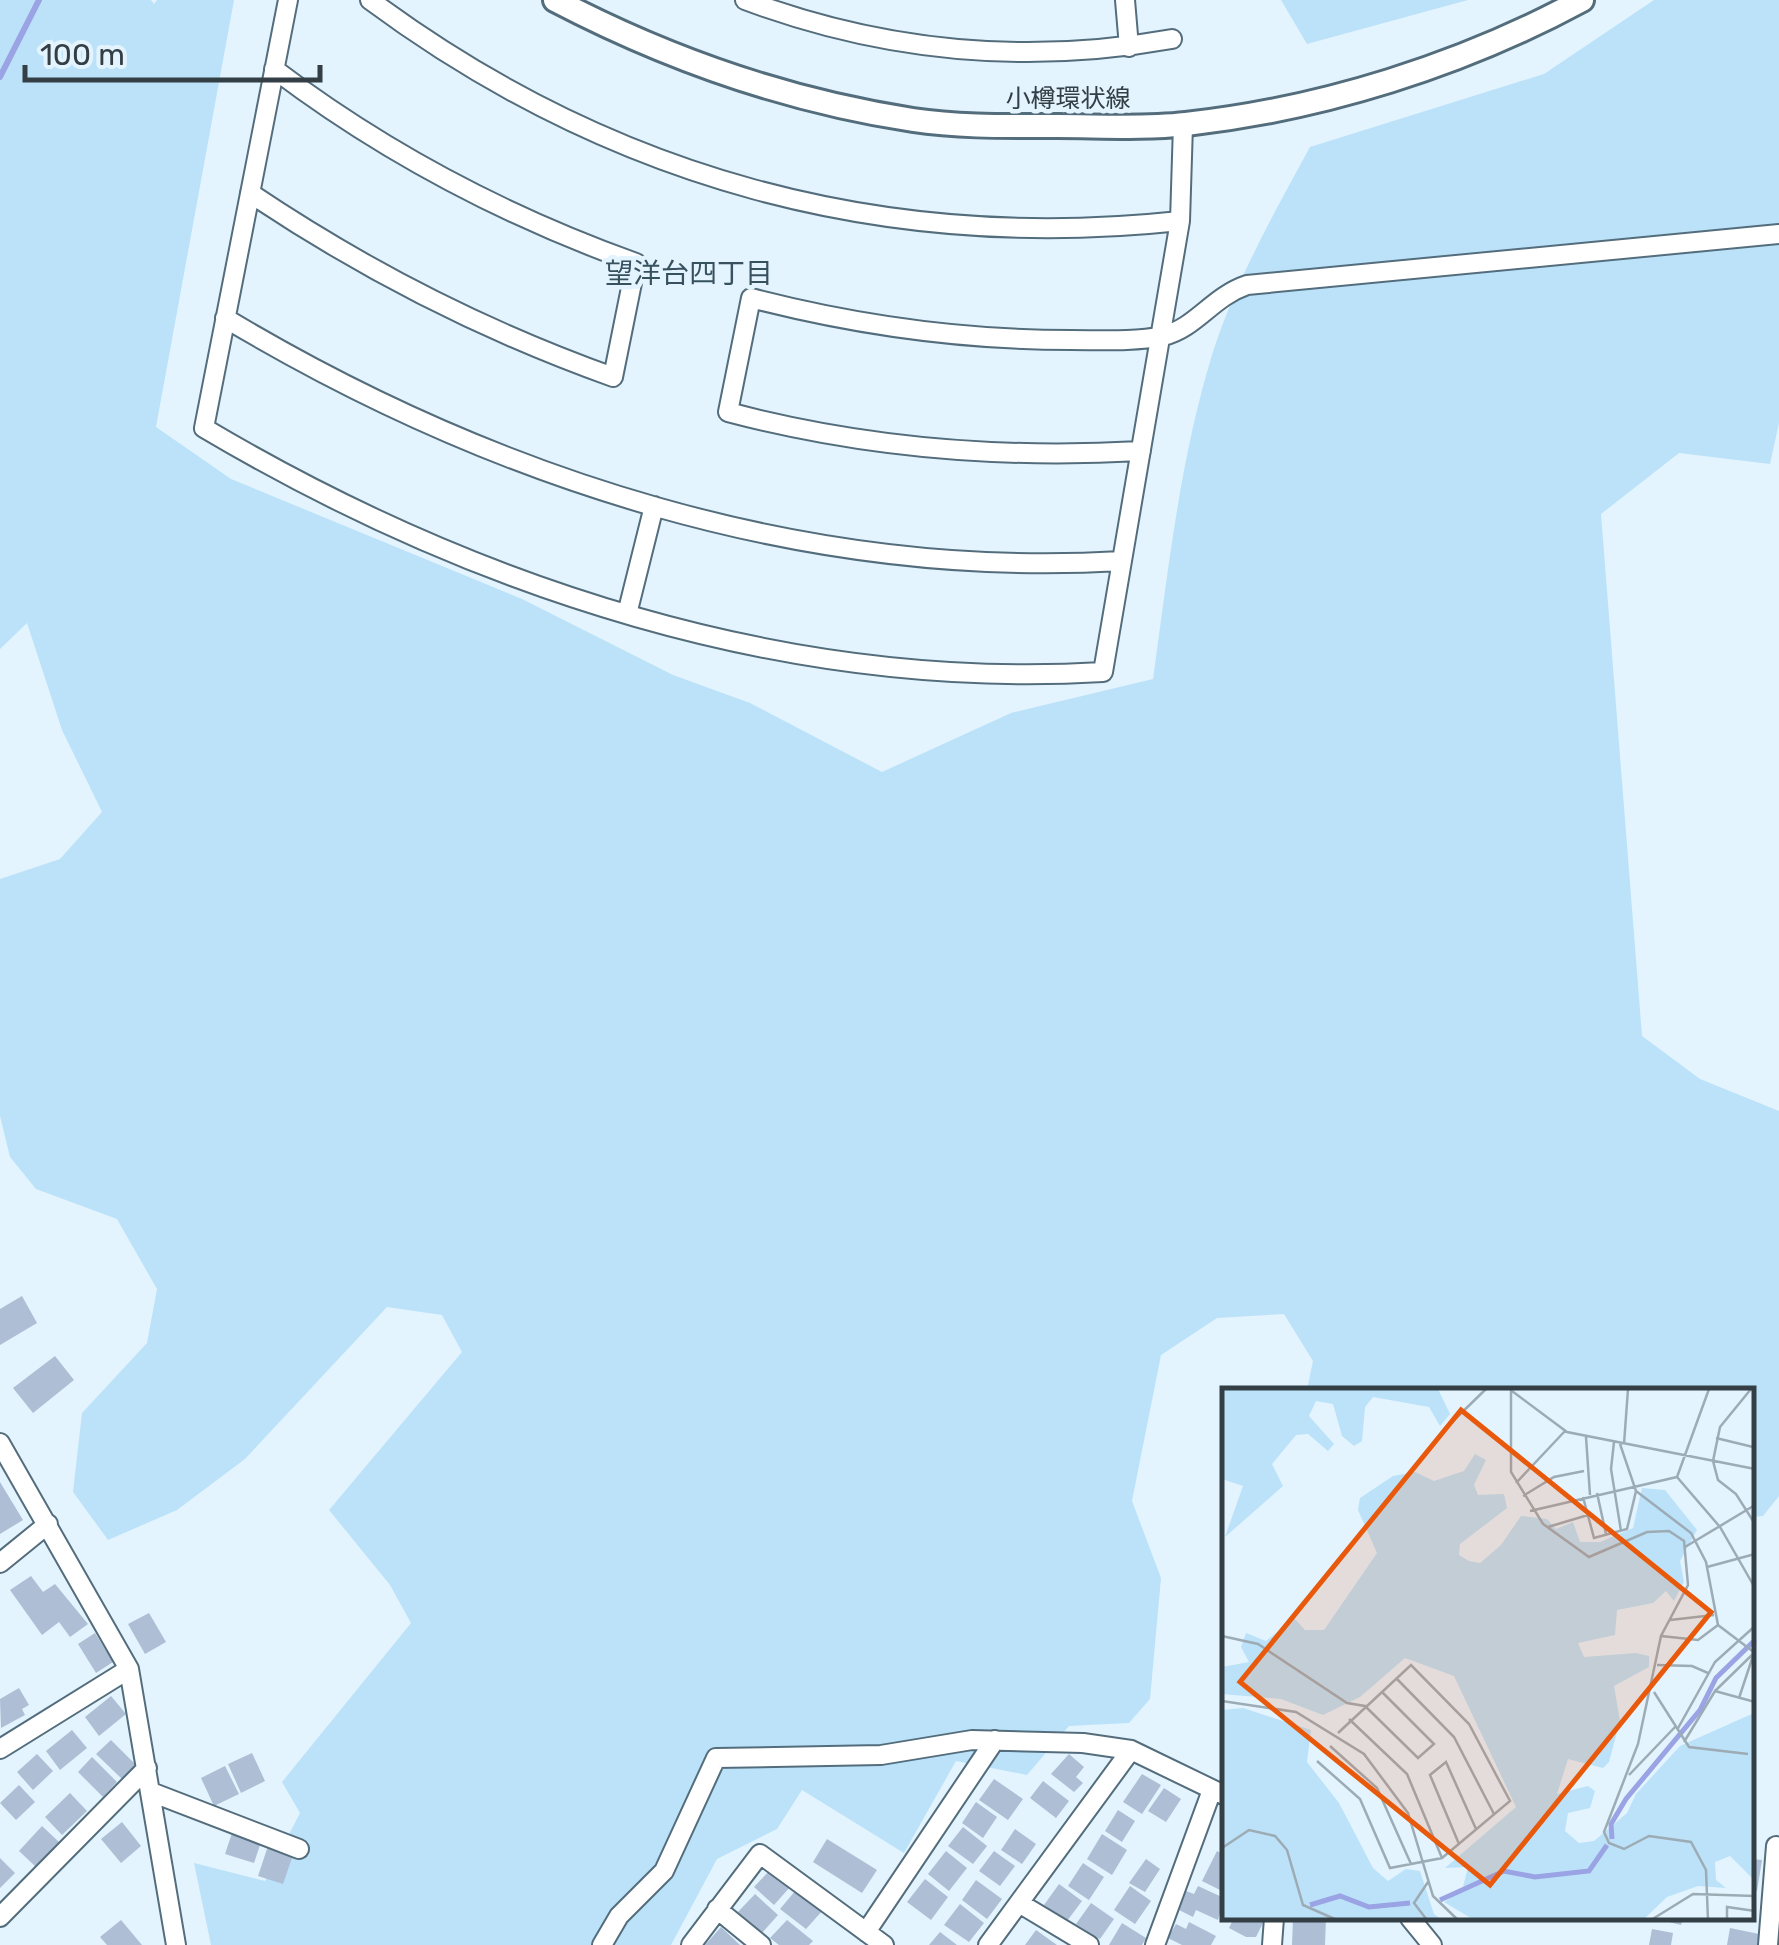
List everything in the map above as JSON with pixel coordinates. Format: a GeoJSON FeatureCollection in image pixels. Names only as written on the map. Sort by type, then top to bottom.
{"type":"FeatureCollection","features":[{"type":"Feature","properties":{"kind":"main road","name":"小樽環状線"},"geometry":{"type":"LineString","coordinates":[[555,0],[666,52],[740,78],[913,120],[995,126],[1184,125],[1348,90],[1495,43],[1582,0]]}},
{"type":"Feature","properties":{"kind":"street"},"geometry":{"type":"LineString","coordinates":[[288,0],[204,428],[292,478],[420,539],[530,582],[627,614],[776,651],[906,671],[1005,676],[1103,672],[1180,221],[1184,125]]}},
{"type":"Feature","properties":{"kind":"street"},"geometry":{"type":"LineString","coordinates":[[370,0],[435,46],[530,102],[633,150],[744,188],[861,216],[985,230],[1098,229],[1180,221]]}},
{"type":"Feature","properties":{"kind":"street"},"geometry":{"type":"LineString","coordinates":[[745,0],[820,24],[934,48],[1053,55],[1172,39]]}},
{"type":"Feature","properties":{"kind":"street"},"geometry":{"type":"LineString","coordinates":[[1125,0],[1129,47]]}},
{"type":"Feature","properties":{"kind":"street"},"geometry":{"type":"LineString","coordinates":[[250,193],[334,247],[427,298],[613,376],[636,263],[542,226],[439,177],[349,123],[274,69]]}},
{"type":"Feature","properties":{"kind":"street"},"geometry":{"type":"LineString","coordinates":[[1141,451],[1014,455],[949,451],[823,434],[728,412],[750,298],[839,318],[968,336],[1082,340],[1160,336],[1183,330],[1221,294],[1247,285],[1779,234]]}},
{"type":"Feature","properties":{"kind":"street"},"geometry":{"type":"LineString","coordinates":[[225,318],[342,382],[440,428],[550,472],[654,506],[796,541],[926,560],[1058,565],[1122,562]]}},
{"type":"Feature","properties":{"kind":"street"},"geometry":{"type":"LineString","coordinates":[[627,614],[654,506]]}},
{"type":"Feature","properties":{"kind":"street"},"geometry":{"type":"LineString","coordinates":[[0,1443],[129,1670],[176,1945]]}},
{"type":"Feature","properties":{"kind":"street"},"geometry":{"type":"LineString","coordinates":[[0,1562],[48,1524]]}},
{"type":"Feature","properties":{"kind":"street"},"geometry":{"type":"LineString","coordinates":[[0,1749],[129,1670]]}},
{"type":"Feature","properties":{"kind":"street"},"geometry":{"type":"LineString","coordinates":[[866,1932],[995,1740]]}},
{"type":"Feature","properties":{"kind":"street"},"geometry":{"type":"LineString","coordinates":[[602,1945],[620,1916],[664,1871],[716,1758],[881,1755],[995,1740],[1084,1742],[1131,1750],[1218,1793],[1154,1945]]}},
{"type":"Feature","properties":{"kind":"street"},"geometry":{"type":"LineString","coordinates":[[988,1945],[1131,1750]]}},
{"type":"Feature","properties":{"kind":"street"},"geometry":{"type":"LineString","coordinates":[[0,1917],[146,1768]]}},
{"type":"Feature","properties":{"kind":"street"},"geometry":{"type":"LineString","coordinates":[[151,1792],[235,1820],[299,1849]]}},
{"type":"Feature","properties":{"kind":"street"},"geometry":{"type":"LineString","coordinates":[[1768,1945],[1776,1846]]}},
{"type":"Feature","properties":{"kind":"street"},"geometry":{"type":"LineString","coordinates":[[691,1945],[760,1854],[884,1945]]}},
{"type":"Feature","properties":{"kind":"street"},"geometry":{"type":"LineString","coordinates":[[1019,1903],[1089,1945]]}},
{"type":"Feature","properties":{"kind":"street"},"geometry":{"type":"LineString","coordinates":[[717,1909],[761,1945]]}},
{"type":"Feature","properties":{"kind":"street"},"geometry":{"type":"LineString","coordinates":[[1272,1945],[1274,1920]]}},
{"type":"Feature","properties":{"kind":"street"},"geometry":{"type":"LineString","coordinates":[[1412,1920],[1432,1945]]}},
{"type":"Feature","properties":{"kind":"shaded area"},"geometry":{"type":"Polygon","coordinates":[[[0,0],[151,0],[154,4],[157,0],[234,0],[156,427],[231,479],[522,599],[673,675],[750,703],[882,772],[1011,713],[1153,679],[1183,475],[1212,355],[1243,275],[1310,147],[1544,74],[1654,0],[1779,0],[1779,423],[1770,464],[1679,453],[1601,514],[1642,1036],[1700,1079],[1779,1111],[1779,1496],[1763,1516],[1754,1517],[1754,1388],[1307,1388],[1313,1361],[1284,1314],[1217,1318],[1161,1355],[1132,1501],[1161,1578],[1150,1699],[1129,1723],[1069,1726],[1027,1775],[956,1761],[904,1853],[802,1790],[777,1829],[717,1859],[671,1945],[211,1945],[194,1863],[265,1881],[300,1813],[282,1782],[411,1623],[390,1585],[329,1510],[462,1352],[442,1315],[387,1307],[245,1459],[177,1510],[108,1540],[73,1492],[82,1413],[147,1343],[157,1289],[117,1219],[36,1189],[10,1157],[0,1116],[0,879],[60,859],[102,812],[62,730],[27,623],[0,649],[0,0]]]}},
{"type":"Feature","properties":{"kind":"shaded area"},"geometry":{"type":"Polygon","coordinates":[[[1281,0],[1468,0],[1307,44],[1281,0]]]}},
{"type":"Feature","properties":{"kind":"building"},"geometry":{"type":"Polygon","coordinates":[[[22,1296],[37,1323],[0,1345],[0,1309],[22,1296]]]}},
{"type":"Feature","properties":{"kind":"building"},"geometry":{"type":"Polygon","coordinates":[[[55,1356],[74,1380],[33,1413],[13,1388],[55,1356]]]}},
{"type":"Feature","properties":{"kind":"building"},"geometry":{"type":"Polygon","coordinates":[[[0,1482],[23,1520],[0,1534],[0,1482]]]}},
{"type":"Feature","properties":{"kind":"building"},"geometry":{"type":"Polygon","coordinates":[[[31,1576],[43,1592],[55,1584],[88,1624],[70,1637],[59,1622],[42,1635],[10,1590],[31,1576]]]}},
{"type":"Feature","properties":{"kind":"building"},"geometry":{"type":"Polygon","coordinates":[[[149,1613],[166,1642],[145,1654],[128,1624],[149,1613]]]}},
{"type":"Feature","properties":{"kind":"building"},"geometry":{"type":"Polygon","coordinates":[[[95,1633],[113,1662],[96,1673],[78,1644],[95,1633]]]}},
{"type":"Feature","properties":{"kind":"building"},"geometry":{"type":"Polygon","coordinates":[[[19,1688],[29,1705],[22,1709],[25,1715],[1,1728],[0,1699],[19,1688]]]}},
{"type":"Feature","properties":{"kind":"building"},"geometry":{"type":"Polygon","coordinates":[[[111,1696],[126,1714],[99,1736],[85,1717],[111,1696]]]}},
{"type":"Feature","properties":{"kind":"building"},"geometry":{"type":"Polygon","coordinates":[[[72,1730],[87,1748],[60,1770],[46,1751],[72,1730]]]}},
{"type":"Feature","properties":{"kind":"building"},"geometry":{"type":"Polygon","coordinates":[[[111,1740],[136,1765],[122,1779],[96,1754],[111,1740]]]}},
{"type":"Feature","properties":{"kind":"building"},"geometry":{"type":"Polygon","coordinates":[[[252,1753],[265,1781],[241,1793],[228,1764],[252,1753]]]}},
{"type":"Feature","properties":{"kind":"building"},"geometry":{"type":"Polygon","coordinates":[[[37,1754],[53,1771],[33,1790],[17,1772],[37,1754]]]}},
{"type":"Feature","properties":{"kind":"building"},"geometry":{"type":"Polygon","coordinates":[[[1069,1754],[1084,1767],[1076,1777],[1083,1783],[1074,1792],[1051,1774],[1069,1754]]]}},
{"type":"Feature","properties":{"kind":"building"},"geometry":{"type":"Polygon","coordinates":[[[92,1757],[117,1782],[103,1797],[78,1772],[92,1757]]]}},
{"type":"Feature","properties":{"kind":"building"},"geometry":{"type":"Polygon","coordinates":[[[225,1766],[239,1794],[214,1806],[201,1778],[225,1766]]]}},
{"type":"Feature","properties":{"kind":"building"},"geometry":{"type":"Polygon","coordinates":[[[1142,1774],[1161,1785],[1142,1814],[1123,1802],[1142,1774]]]}},
{"type":"Feature","properties":{"kind":"building"},"geometry":{"type":"Polygon","coordinates":[[[994,1779],[1023,1799],[1008,1820],[979,1800],[994,1779]]]}},
{"type":"Feature","properties":{"kind":"building"},"geometry":{"type":"Polygon","coordinates":[[[1043,1781],[1069,1801],[1056,1818],[1030,1798],[1043,1781]]]}},
{"type":"Feature","properties":{"kind":"building"},"geometry":{"type":"Polygon","coordinates":[[[19,1785],[35,1802],[16,1820],[0,1803],[19,1785]]]}},
{"type":"Feature","properties":{"kind":"building"},"geometry":{"type":"Polygon","coordinates":[[[1164,1788],[1181,1799],[1166,1822],[1148,1811],[1164,1788]]]}},
{"type":"Feature","properties":{"kind":"building"},"geometry":{"type":"Polygon","coordinates":[[[70,1793],[87,1811],[62,1835],[45,1817],[70,1793]]]}},
{"type":"Feature","properties":{"kind":"building"},"geometry":{"type":"Polygon","coordinates":[[[976,1802],[997,1817],[983,1838],[962,1823],[976,1802]]]}},
{"type":"Feature","properties":{"kind":"building"},"geometry":{"type":"Polygon","coordinates":[[[1118,1810],[1135,1821],[1122,1842],[1105,1831],[1118,1810]]]}},
{"type":"Feature","properties":{"kind":"building"},"geometry":{"type":"Polygon","coordinates":[[[122,1822],[141,1846],[121,1863],[101,1839],[122,1822]]]}},
{"type":"Feature","properties":{"kind":"building"},"geometry":{"type":"Polygon","coordinates":[[[42,1826],[60,1843],[36,1867],[19,1851],[42,1826]]]}},
{"type":"Feature","properties":{"kind":"building"},"geometry":{"type":"Polygon","coordinates":[[[963,1827],[987,1846],[973,1864],[948,1846],[963,1827]]]}},
{"type":"Feature","properties":{"kind":"building"},"geometry":{"type":"Polygon","coordinates":[[[1015,1829],[1036,1844],[1022,1864],[1001,1850],[1015,1829]]]}},
{"type":"Feature","properties":{"kind":"building"},"geometry":{"type":"Polygon","coordinates":[[[232,1833],[261,1842],[254,1863],[225,1854],[232,1833]]]}},
{"type":"Feature","properties":{"kind":"building"},"geometry":{"type":"Polygon","coordinates":[[[1102,1834],[1127,1850],[1112,1875],[1087,1859],[1102,1834]]]}},
{"type":"Feature","properties":{"kind":"building"},"geometry":{"type":"Polygon","coordinates":[[[827,1839],[877,1870],[862,1893],[813,1862],[827,1839]]]}},
{"type":"Feature","properties":{"kind":"building"},"geometry":{"type":"Polygon","coordinates":[[[268,1846],[293,1855],[283,1884],[258,1876],[268,1846]]]}},
{"type":"Feature","properties":{"kind":"building"},"geometry":{"type":"Polygon","coordinates":[[[946,1851],[967,1868],[949,1891],[928,1874],[946,1851]]]}},
{"type":"Feature","properties":{"kind":"building"},"geometry":{"type":"Polygon","coordinates":[[[994,1851],[1015,1866],[1000,1886],[979,1871],[994,1851]]]}},
{"type":"Feature","properties":{"kind":"building"},"geometry":{"type":"Polygon","coordinates":[[[1217,1851],[1222,1854],[1222,1891],[1202,1881],[1217,1851]]]}},
{"type":"Feature","properties":{"kind":"building"},"geometry":{"type":"Polygon","coordinates":[[[0,1858],[15,1873],[0,1888],[0,1858]]]}},
{"type":"Feature","properties":{"kind":"building"},"geometry":{"type":"Polygon","coordinates":[[[1146,1859],[1160,1869],[1145,1892],[1129,1883],[1146,1859]]]}},
{"type":"Feature","properties":{"kind":"building"},"geometry":{"type":"Polygon","coordinates":[[[1754,1859],[1762,1860],[1757,1891],[1754,1890],[1754,1859]]]}},
{"type":"Feature","properties":{"kind":"building"},"geometry":{"type":"Polygon","coordinates":[[[1083,1863],[1104,1877],[1089,1900],[1068,1886],[1083,1863]]]}},
{"type":"Feature","properties":{"kind":"building"},"geometry":{"type":"Polygon","coordinates":[[[771,1869],[790,1887],[774,1905],[754,1887],[771,1869]]]}},
{"type":"Feature","properties":{"kind":"building"},"geometry":{"type":"Polygon","coordinates":[[[925,1879],[948,1897],[931,1920],[907,1902],[925,1879]]]}},
{"type":"Feature","properties":{"kind":"building"},"geometry":{"type":"Polygon","coordinates":[[[976,1880],[1002,1899],[987,1919],[962,1900],[976,1880]]]}},
{"type":"Feature","properties":{"kind":"building"},"geometry":{"type":"Polygon","coordinates":[[[1059,1884],[1082,1901],[1067,1921],[1044,1905],[1059,1884]]]}},
{"type":"Feature","properties":{"kind":"building"},"geometry":{"type":"Polygon","coordinates":[[[1130,1886],[1151,1901],[1135,1924],[1114,1910],[1130,1886]]]}},
{"type":"Feature","properties":{"kind":"building"},"geometry":{"type":"Polygon","coordinates":[[[1198,1886],[1222,1897],[1218,1920],[1196,1910],[1193,1917],[1177,1909],[1186,1891],[1194,1894],[1198,1886]]]}},
{"type":"Feature","properties":{"kind":"building"},"geometry":{"type":"Polygon","coordinates":[[[796,1890],[823,1910],[806,1929],[780,1909],[796,1890]]]}},
{"type":"Feature","properties":{"kind":"building"},"geometry":{"type":"Polygon","coordinates":[[[755,1894],[778,1915],[761,1934],[738,1912],[755,1894]]]}},
{"type":"Feature","properties":{"kind":"building"},"geometry":{"type":"Polygon","coordinates":[[[1091,1903],[1114,1919],[1100,1939],[1076,1924],[1091,1903]]]}},
{"type":"Feature","properties":{"kind":"building"},"geometry":{"type":"Polygon","coordinates":[[[960,1904],[984,1923],[969,1942],[944,1925],[960,1904]]]}},
{"type":"Feature","properties":{"kind":"building"},"geometry":{"type":"Polygon","coordinates":[[[121,1920],[142,1945],[107,1945],[100,1937],[121,1920]]]}},
{"type":"Feature","properties":{"kind":"building"},"geometry":{"type":"Polygon","coordinates":[[[787,1920],[813,1941],[809,1945],[779,1945],[770,1938],[787,1920]]]}},
{"type":"Feature","properties":{"kind":"building"},"geometry":{"type":"Polygon","coordinates":[[[1233,1920],[1264,1920],[1256,1937],[1246,1937],[1229,1928],[1233,1920]]]}},
{"type":"Feature","properties":{"kind":"building"},"geometry":{"type":"Polygon","coordinates":[[[1293,1920],[1326,1920],[1325,1945],[1292,1945],[1293,1920]]]}},
{"type":"Feature","properties":{"kind":"building"},"geometry":{"type":"Polygon","coordinates":[[[1189,1922],[1216,1936],[1211,1945],[1182,1945],[1168,1938],[1176,1924],[1186,1929],[1189,1922]]]}},
{"type":"Feature","properties":{"kind":"building"},"geometry":{"type":"Polygon","coordinates":[[[1122,1923],[1146,1938],[1142,1945],[1109,1945],[1122,1923]]]}},
{"type":"Feature","properties":{"kind":"building"},"geometry":{"type":"Polygon","coordinates":[[[721,1927],[740,1945],[705,1945],[721,1927]]]}},
{"type":"Feature","properties":{"kind":"building"},"geometry":{"type":"Polygon","coordinates":[[[1730,1928],[1759,1934],[1757,1945],[1727,1945],[1730,1928]]]}},
{"type":"Feature","properties":{"kind":"building"},"geometry":{"type":"Polygon","coordinates":[[[1652,1929],[1673,1933],[1671,1945],[1649,1945],[1652,1929]]]}},
{"type":"Feature","properties":{"kind":"building"},"geometry":{"type":"Polygon","coordinates":[[[1036,1930],[1057,1945],[1025,1945],[1036,1930]]]}},
{"type":"Feature","properties":{"kind":"building"},"geometry":{"type":"Polygon","coordinates":[[[940,1932],[957,1945],[929,1945],[940,1932]]]}},
{"type":"Feature","properties":{"kind":"waterway"},"geometry":{"type":"LineString","coordinates":[[0,77],[39,0]]}},
{"type":"Feature","properties":{"kind":"district","name":"望洋台四丁目"},"geometry":{"type":"Point","coordinates":[689,273]}}]}
